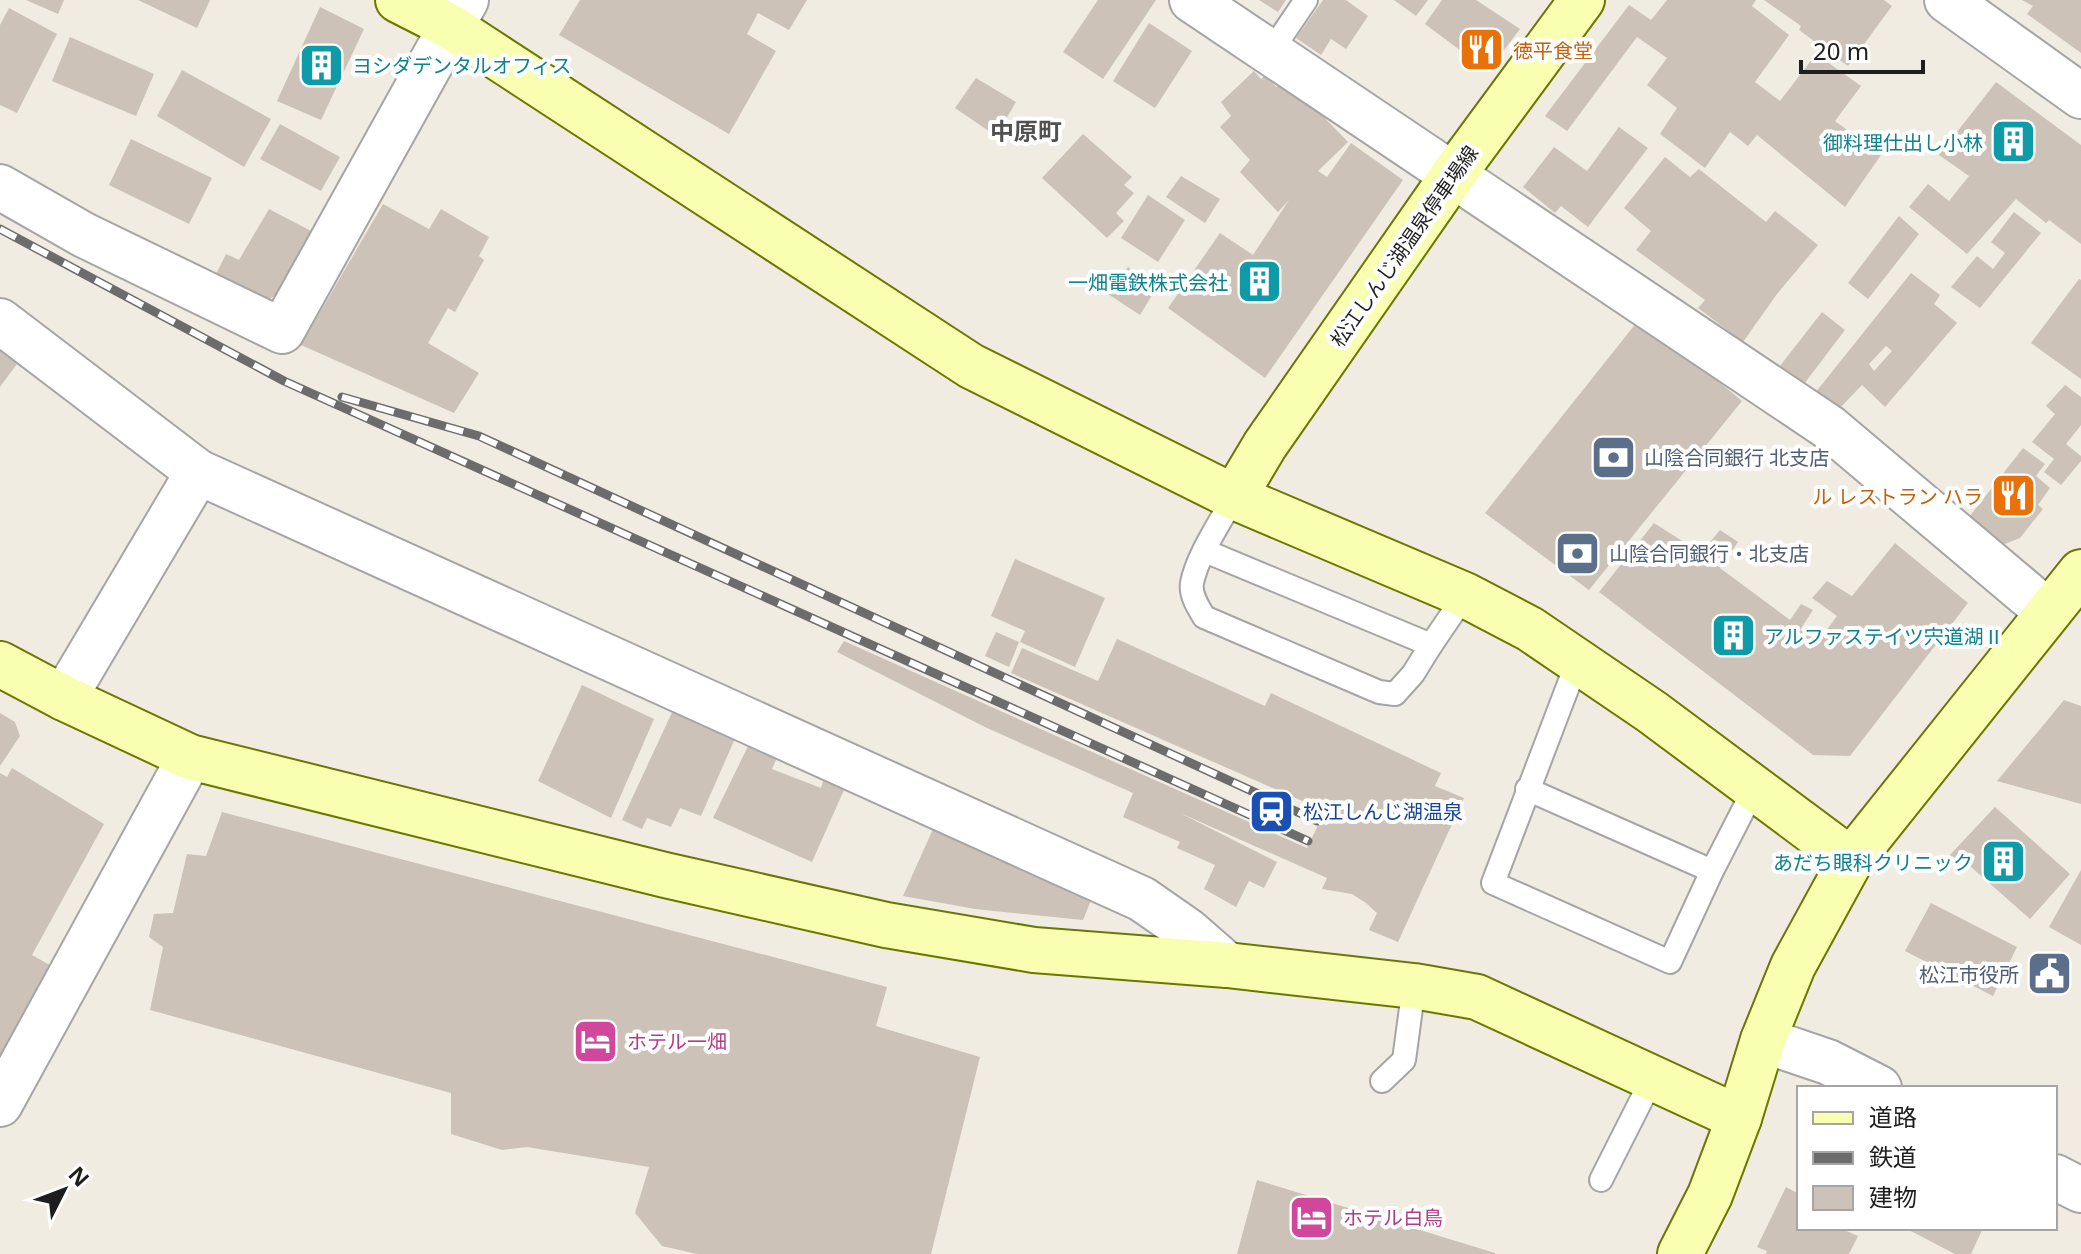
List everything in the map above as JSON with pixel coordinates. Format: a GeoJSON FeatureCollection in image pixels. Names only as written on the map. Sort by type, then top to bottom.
{"type":"FeatureCollection","features":[{"type":"Feature","properties":{"kind":"street"},"geometry":{"type":"LineString","coordinates":[[398,0],[459,13],[971,366],[1234,497],[1465,595],[1530,629],[1578,660],[1851,860]]}},
{"type":"Feature","properties":{"kind":"street"},"geometry":{"type":"LineString","coordinates":[[1192,0],[1830,428],[2048,612]]}},
{"type":"Feature","properties":{"kind":"street","name":"松江しんじ湖温泉停車場線"},"geometry":{"type":"LineString","coordinates":[[1234,497],[1265,445],[1453,175],[1582,0]]}},
{"type":"Feature","properties":{"kind":"street"},"geometry":{"type":"LineString","coordinates":[[1947,0],[2081,96]]}},
{"type":"Feature","properties":{"kind":"street"},"geometry":{"type":"LineString","coordinates":[[0,187],[84,235],[282,331],[459,13]]}},
{"type":"Feature","properties":{"kind":"street"},"geometry":{"type":"LineString","coordinates":[[0,321],[198,472],[1142,899],[1188,931],[1227,965]]}},
{"type":"Feature","properties":{"kind":"street"},"geometry":{"type":"LineString","coordinates":[[64,698],[198,472]]}},
{"type":"Feature","properties":{"kind":"street"},"geometry":{"type":"LineString","coordinates":[[1680,1254],[1710,1195],[1739,1118],[1763,1040],[1793,966],[1851,860],[2081,572]]}},
{"type":"Feature","properties":{"kind":"street"},"geometry":{"type":"LineString","coordinates":[[0,664],[64,698],[190,757],[665,875],[886,925],[1034,950],[1227,965],[1414,986],[1477,997],[1739,1118]]}},
{"type":"Feature","properties":{"kind":"street"},"geometry":{"type":"LineString","coordinates":[[0,1104],[190,757]]}},
{"type":"Feature","properties":{"kind":"street"},"geometry":{"type":"LineString","coordinates":[[1763,1040],[1828,1062],[1875,1086]]}},
{"type":"Feature","properties":{"kind":"street"},"geometry":{"type":"LineString","coordinates":[[2057,1178],[2081,1190]]}},
{"type":"Feature","properties":{"kind":"lane"},"geometry":{"type":"LineString","coordinates":[[1270,53],[1306,0]]}},
{"type":"Feature","properties":{"kind":"lane"},"geometry":{"type":"LineString","coordinates":[[1234,497],[1205,551],[1192,584],[1195,602],[1204,617],[1379,692],[1395,694],[1413,674],[1465,595]]}},
{"type":"Feature","properties":{"kind":"lane"},"geometry":{"type":"LineString","coordinates":[[1205,551],[1431,645]]}},
{"type":"Feature","properties":{"kind":"lane"},"geometry":{"type":"LineString","coordinates":[[1578,660],[1493,883],[1670,962],[1754,789]]}},
{"type":"Feature","properties":{"kind":"lane"},"geometry":{"type":"LineString","coordinates":[[1527,789],[1712,871]]}},
{"type":"Feature","properties":{"kind":"lane"},"geometry":{"type":"LineString","coordinates":[[1382,1081],[1404,1060],[1414,986]]}},
{"type":"Feature","properties":{"kind":"lane"},"geometry":{"type":"LineString","coordinates":[[1601,1180],[1653,1077]]}},
{"type":"Feature","properties":{"kind":"building"},"geometry":{"type":"Polygon","coordinates":[[[26,0],[64,0],[58,14],[26,0]]]}},
{"type":"Feature","properties":{"kind":"building"},"geometry":{"type":"Polygon","coordinates":[[[138,0],[210,0],[197,28],[138,0]]]}},
{"type":"Feature","properties":{"kind":"building"},"geometry":{"type":"Polygon","coordinates":[[[580,0],[807,0],[789,30],[758,13],[747,34],[776,51],[729,134],[559,35],[580,0]]]}},
{"type":"Feature","properties":{"kind":"building"},"geometry":{"type":"Polygon","coordinates":[[[1098,0],[1156,0],[1103,79],[1063,52],[1098,0]]]}},
{"type":"Feature","properties":{"kind":"building"},"geometry":{"type":"Polygon","coordinates":[[[1259,0],[1286,0],[1278,12],[1259,0]]]}},
{"type":"Feature","properties":{"kind":"building"},"geometry":{"type":"Polygon","coordinates":[[[1323,0],[1346,0],[1368,16],[1346,49],[1331,39],[1321,55],[1296,38],[1323,0]]]}},
{"type":"Feature","properties":{"kind":"building"},"geometry":{"type":"Polygon","coordinates":[[[1394,0],[1428,0],[1416,16],[1394,0]]]}},
{"type":"Feature","properties":{"kind":"building","name":"徳平食堂"},"geometry":{"type":"Polygon","coordinates":[[[1442,0],[1476,0],[1520,29],[1488,71],[1425,24],[1442,0]]]}},
{"type":"Feature","properties":{"kind":"building"},"geometry":{"type":"Polygon","coordinates":[[[1667,0],[1756,0],[1752,6],[1789,35],[1755,82],[1780,101],[1816,54],[1861,86],[1835,121],[1881,155],[1845,207],[1757,135],[1748,146],[1730,132],[1705,168],[1660,134],[1677,108],[1647,85],[1667,58],[1637,37],[1567,131],[1545,116],[1629,5],[1651,20],[1667,0]]]}},
{"type":"Feature","properties":{"kind":"building"},"geometry":{"type":"Polygon","coordinates":[[[1764,0],[1884,0],[1892,6],[1848,66],[1799,30],[1801,26],[1764,0]]]}},
{"type":"Feature","properties":{"kind":"building"},"geometry":{"type":"Polygon","coordinates":[[[2022,0],[2081,0],[2081,53],[2027,14],[2033,6],[2022,0]]]}},
{"type":"Feature","properties":{"kind":"building","name":"ヨシダデンタルオフィス"},"geometry":{"type":"Polygon","coordinates":[[[320,7],[364,29],[321,120],[277,101],[320,7]]]}},
{"type":"Feature","properties":{"kind":"building"},"geometry":{"type":"Polygon","coordinates":[[[9,8],[57,34],[17,113],[0,105],[0,25],[9,8]]]}},
{"type":"Feature","properties":{"kind":"building"},"geometry":{"type":"Polygon","coordinates":[[[1149,23],[1192,51],[1155,108],[1113,81],[1149,23]]]}},
{"type":"Feature","properties":{"kind":"building"},"geometry":{"type":"Polygon","coordinates":[[[70,37],[154,74],[136,116],[52,81],[70,37]]]}},
{"type":"Feature","properties":{"kind":"building"},"geometry":{"type":"Polygon","coordinates":[[[182,70],[271,119],[244,167],[157,116],[182,70]]]}},
{"type":"Feature","properties":{"kind":"building","name":"一畑電鉄株式会社"},"geometry":{"type":"Polygon","coordinates":[[[1254,71],[1261,79],[1266,75],[1276,87],[1286,78],[1348,142],[1318,171],[1327,177],[1351,143],[1403,180],[1265,378],[1168,308],[1220,233],[1253,255],[1289,200],[1278,212],[1240,172],[1250,160],[1220,127],[1231,116],[1221,102],[1254,71]]]}},
{"type":"Feature","properties":{"kind":"building"},"geometry":{"type":"Polygon","coordinates":[[[976,78],[1016,102],[996,136],[955,108],[976,78]]]}},
{"type":"Feature","properties":{"kind":"building"},"geometry":{"type":"Polygon","coordinates":[[[1996,82],[2081,145],[2081,244],[2049,220],[2046,223],[2016,199],[1967,254],[1909,207],[1928,184],[1949,201],[1969,176],[1939,155],[1996,82]]]}},
{"type":"Feature","properties":{"kind":"building"},"geometry":{"type":"Polygon","coordinates":[[[280,124],[340,157],[321,191],[260,159],[280,124]]]}},
{"type":"Feature","properties":{"kind":"building"},"geometry":{"type":"Polygon","coordinates":[[[1619,127],[1648,148],[1588,227],[1561,206],[1555,213],[1523,187],[1554,147],[1587,171],[1619,127]]]}},
{"type":"Feature","properties":{"kind":"building"},"geometry":{"type":"Polygon","coordinates":[[[1083,134],[1132,177],[1124,185],[1134,193],[1116,213],[1124,221],[1107,238],[1042,178],[1083,134]]]}},
{"type":"Feature","properties":{"kind":"building"},"geometry":{"type":"Polygon","coordinates":[[[131,139],[212,178],[189,224],[109,185],[131,139]]]}},
{"type":"Feature","properties":{"kind":"building"},"geometry":{"type":"Polygon","coordinates":[[[1665,157],[1690,177],[1699,169],[1766,222],[1775,211],[1818,245],[1777,294],[1743,342],[1698,308],[1705,300],[1636,250],[1651,231],[1624,208],[1665,157]]]}},
{"type":"Feature","properties":{"kind":"building"},"geometry":{"type":"Polygon","coordinates":[[[1181,176],[1220,199],[1205,223],[1166,197],[1181,176]]]}},
{"type":"Feature","properties":{"kind":"building"},"geometry":{"type":"Polygon","coordinates":[[[1148,195],[1185,220],[1158,262],[1121,238],[1148,195]]]}},
{"type":"Feature","properties":{"kind":"building"},"geometry":{"type":"Polygon","coordinates":[[[383,204],[429,229],[441,209],[489,237],[479,256],[484,260],[455,312],[448,308],[428,343],[479,373],[454,413],[301,345],[383,204]]]}},
{"type":"Feature","properties":{"kind":"building"},"geometry":{"type":"Polygon","coordinates":[[[269,209],[315,233],[276,296],[250,307],[211,284],[226,254],[239,260],[269,209]]]}},
{"type":"Feature","properties":{"kind":"building"},"geometry":{"type":"Polygon","coordinates":[[[2014,212],[2041,233],[1980,308],[1951,287],[1977,256],[1993,269],[2005,253],[1991,242],[2014,212]]]}},
{"type":"Feature","properties":{"kind":"building"},"geometry":{"type":"Polygon","coordinates":[[[1899,216],[1919,234],[1868,299],[1848,283],[1899,216]]]}},
{"type":"Feature","properties":{"kind":"building"},"geometry":{"type":"Polygon","coordinates":[[[1128,267],[1157,287],[1140,315],[1108,294],[1128,267]]]}},
{"type":"Feature","properties":{"kind":"building"},"geometry":{"type":"Polygon","coordinates":[[[1911,273],[1940,295],[1934,304],[1957,323],[1885,407],[1862,385],[1838,410],[1815,393],[1911,273]],[[1886,346],[1869,364],[1874,371],[1892,351],[1886,346]]]}},
{"type":"Feature","properties":{"kind":"building"},"geometry":{"type":"Polygon","coordinates":[[[2081,280],[2081,379],[2031,343],[2081,280]]]}},
{"type":"Feature","properties":{"kind":"building"},"geometry":{"type":"Polygon","coordinates":[[[1822,312],[1845,330],[1801,388],[1776,371],[1822,312]]]}},
{"type":"Feature","properties":{"kind":"building","name":"山陰合同銀行 北支店"},"geometry":{"type":"Polygon","coordinates":[[[1641,317],[1742,401],[1589,590],[1485,513],[1641,317]]]}},
{"type":"Feature","properties":{"kind":"building"},"geometry":{"type":"Polygon","coordinates":[[[0,346],[19,361],[0,387],[0,346]]]}},
{"type":"Feature","properties":{"kind":"building"},"geometry":{"type":"Polygon","coordinates":[[[2065,385],[2081,397],[2081,425],[2066,444],[2081,456],[2081,461],[2061,485],[2044,472],[2054,459],[2032,442],[2055,414],[2046,406],[2065,385]]]}},
{"type":"Feature","properties":{"kind":"building","name":"ル レストラン ハラ"},"geometry":{"type":"Polygon","coordinates":[[[2023,448],[2045,464],[2036,476],[2050,488],[2038,505],[2043,509],[2020,538],[2000,546],[1966,521],[2023,448]]]}},
{"type":"Feature","properties":{"kind":"building","name":"アルファステイツ宍道湖Ⅱ"},"geometry":{"type":"Polygon","coordinates":[[[1654,523],[1701,553],[1720,530],[1738,542],[1720,568],[1790,620],[1801,604],[1813,610],[1800,630],[1818,642],[1837,616],[1812,598],[1827,581],[1852,596],[1895,543],[1968,603],[1850,756],[1813,755],[1599,592],[1654,523]]]}},
{"type":"Feature","properties":{"kind":"building"},"geometry":{"type":"Polygon","coordinates":[[[1015,559],[1105,598],[1075,667],[1020,642],[1025,631],[991,616],[1015,559]]]}},
{"type":"Feature","properties":{"kind":"building"},"geometry":{"type":"Polygon","coordinates":[[[996,632],[1019,642],[1009,667],[985,656],[996,632]]]}},
{"type":"Feature","properties":{"kind":"building"},"geometry":{"type":"Polygon","coordinates":[[[1117,639],[1265,706],[1271,693],[1441,773],[1435,786],[1464,798],[1398,942],[1369,930],[1377,913],[1366,903],[1352,894],[1322,889],[1327,878],[1180,813],[1277,862],[1264,888],[1249,881],[1236,907],[1204,889],[1215,865],[1177,848],[1180,842],[1123,817],[1133,793],[987,728],[837,652],[844,641],[1307,848],[1325,811],[1011,673],[1022,648],[1098,681],[1117,639]]]}},
{"type":"Feature","properties":{"kind":"building"},"geometry":{"type":"Polygon","coordinates":[[[582,685],[654,719],[611,818],[538,781],[582,685]]]}},
{"type":"Feature","properties":{"kind":"building"},"geometry":{"type":"Polygon","coordinates":[[[2064,700],[2081,706],[2081,804],[1997,781],[2064,700]]]}},
{"type":"Feature","properties":{"kind":"building"},"geometry":{"type":"Polygon","coordinates":[[[674,708],[737,734],[701,816],[680,808],[671,827],[647,818],[642,829],[622,820],[674,708]]]}},
{"type":"Feature","properties":{"kind":"building"},"geometry":{"type":"Polygon","coordinates":[[[0,713],[15,722],[20,736],[0,766],[0,713]]]}},
{"type":"Feature","properties":{"kind":"building"},"geometry":{"type":"Polygon","coordinates":[[[751,740],[780,751],[772,769],[821,788],[826,771],[848,781],[812,862],[713,818],[751,740]]]}},
{"type":"Feature","properties":{"kind":"building"},"geometry":{"type":"Polygon","coordinates":[[[12,768],[104,824],[32,955],[55,968],[6,1060],[0,1057],[0,773],[7,777],[12,768]]]}},
{"type":"Feature","properties":{"kind":"building","name":"あだち眼科クリニック"},"geometry":{"type":"Polygon","coordinates":[[[1995,807],[2070,874],[2030,919],[1970,866],[1962,872],[1947,858],[1995,807]]]}},
{"type":"Feature","properties":{"kind":"building","name":"ホテル一畑"},"geometry":{"type":"Polygon","coordinates":[[[222,812],[887,987],[876,1026],[980,1057],[931,1254],[697,1254],[662,1246],[635,1213],[649,1167],[527,1147],[502,1150],[451,1134],[451,1093],[150,1010],[163,947],[149,937],[154,914],[173,913],[187,854],[206,856],[222,812]]]}},
{"type":"Feature","properties":{"kind":"building"},"geometry":{"type":"Polygon","coordinates":[[[937,820],[1094,893],[1083,920],[975,909],[903,896],[937,820]]]}},
{"type":"Feature","properties":{"kind":"building"},"geometry":{"type":"Polygon","coordinates":[[[2081,870],[2081,945],[2049,927],[2081,870]]]}},
{"type":"Feature","properties":{"kind":"building"},"geometry":{"type":"Polygon","coordinates":[[[1931,903],[2017,947],[1993,996],[1905,951],[1931,903]]]}},
{"type":"Feature","properties":{"kind":"building","name":"ホテル白鳥"},"geometry":{"type":"Polygon","coordinates":[[[1257,1180],[1495,1253],[1495,1254],[1237,1254],[1257,1180]]]}},
{"type":"Feature","properties":{"kind":"building"},"geometry":{"type":"Polygon","coordinates":[[[1786,1187],[1797,1193],[1797,1230],[1844,1230],[1858,1236],[1849,1254],[1766,1254],[1767,1251],[1757,1247],[1786,1187]]]}},
{"type":"Feature","properties":{"kind":"building"},"geometry":{"type":"Polygon","coordinates":[[[1909,1230],[1982,1230],[1971,1254],[1955,1254],[1909,1230]]]}},
{"type":"Feature","properties":{"kind":"railway"},"geometry":{"type":"LineString","coordinates":[[0,229],[284,381],[1308,841]]}},
{"type":"Feature","properties":{"kind":"railway"},"geometry":{"type":"LineString","coordinates":[[342,397],[479,436],[1317,821]]}},
{"type":"Feature","properties":{"kind":"place","name":"徳平食堂"},"geometry":{"type":"Point","coordinates":[1482,50]}},
{"type":"Feature","properties":{"kind":"place","name":"ヨシダデンタルオフィス"},"geometry":{"type":"Point","coordinates":[321,65]}},
{"type":"Feature","properties":{"kind":"place","name":"御料理仕出し小林"},"geometry":{"type":"Point","coordinates":[2014,142]}},
{"type":"Feature","properties":{"kind":"place","name":"一畑電鉄株式会社"},"geometry":{"type":"Point","coordinates":[1259,282]}},
{"type":"Feature","properties":{"kind":"place","name":"山陰合同銀行 北支店"},"geometry":{"type":"Point","coordinates":[1613,457]}},
{"type":"Feature","properties":{"kind":"place","name":"ル レストラン ハラ"},"geometry":{"type":"Point","coordinates":[2014,496]}},
{"type":"Feature","properties":{"kind":"place","name":"山陰合同銀行・北支店"},"geometry":{"type":"Point","coordinates":[1578,553]}},
{"type":"Feature","properties":{"kind":"place","name":"アルファステイツ宍道湖Ⅱ"},"geometry":{"type":"Point","coordinates":[1733,636]}},
{"type":"Feature","properties":{"kind":"place","name":"松江しんじ湖温泉"},"geometry":{"type":"Point","coordinates":[1272,811]}},
{"type":"Feature","properties":{"kind":"place","name":"あだち眼科クリニック"},"geometry":{"type":"Point","coordinates":[2004,862]}},
{"type":"Feature","properties":{"kind":"place","name":"松江市役所"},"geometry":{"type":"Point","coordinates":[2050,974]}},
{"type":"Feature","properties":{"kind":"place","name":"ホテル一畑"},"geometry":{"type":"Point","coordinates":[596,1041]}},
{"type":"Feature","properties":{"kind":"place","name":"ホテル白鳥"},"geometry":{"type":"Point","coordinates":[1312,1217]}},
{"type":"Feature","properties":{"kind":"district","name":"中原町"},"geometry":{"type":"Point","coordinates":[1026,130]}}]}
